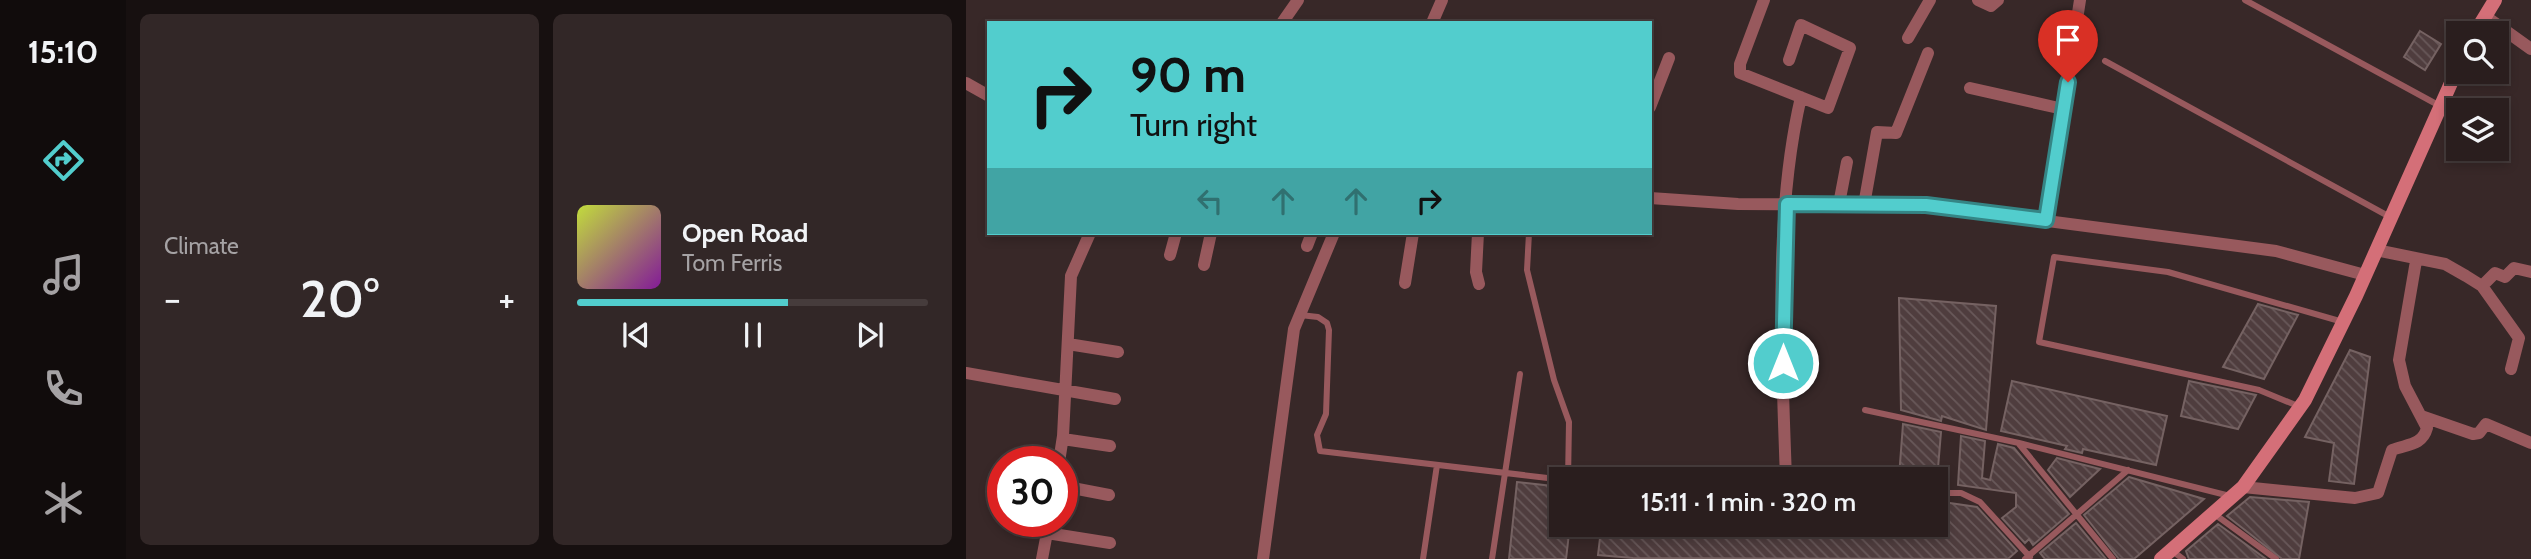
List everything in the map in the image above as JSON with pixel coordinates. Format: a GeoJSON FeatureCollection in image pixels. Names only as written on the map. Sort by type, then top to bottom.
{"type":"FeatureCollection","features":[{"type":"Feature","properties":{"kind":"street"},"geometry":{"type":"LineString","coordinates":[[1283,21],[1298,0]]}},
{"type":"Feature","properties":{"kind":"street"},"geometry":{"type":"LineString","coordinates":[[1434,21],[1442,0]]}},
{"type":"Feature","properties":{"kind":"street"},"geometry":{"type":"LineString","coordinates":[[1764,0],[1740,64],[1740,73],[1828,108],[1850,48],[1801,25],[1789,60]]}},
{"type":"Feature","properties":{"kind":"street"},"geometry":{"type":"LineString","coordinates":[[1908,38],[1930,0]]}},
{"type":"Feature","properties":{"kind":"street"},"geometry":{"type":"LineString","coordinates":[[1978,0],[1994,6],[1998,0]]}},
{"type":"Feature","properties":{"kind":"street"},"geometry":{"type":"LineString","coordinates":[[2046,220],[2080,0]]}},
{"type":"Feature","properties":{"kind":"street"},"geometry":{"type":"LineString","coordinates":[[2482,21],[2495,0]]}},
{"type":"Feature","properties":{"kind":"street"},"geometry":{"type":"LineString","coordinates":[[2485,16],[2531,49]]}},
{"type":"Feature","properties":{"kind":"street"},"geometry":{"type":"LineString","coordinates":[[1864,205],[1877,132],[1896,133],[1928,53]]}},
{"type":"Feature","properties":{"kind":"street"},"geometry":{"type":"LineString","coordinates":[[1652,102],[1669,58]]}},
{"type":"Feature","properties":{"kind":"street"},"geometry":{"type":"LineString","coordinates":[[966,83],[987,95]]}},
{"type":"Feature","properties":{"kind":"street"},"geometry":{"type":"LineString","coordinates":[[2171,556],[2237,491],[2300,407],[2365,275],[2451,84]]}},
{"type":"Feature","properties":{"kind":"street"},"geometry":{"type":"LineString","coordinates":[[1970,88],[2063,109]]}},
{"type":"Feature","properties":{"kind":"street"},"geometry":{"type":"LineString","coordinates":[[1786,467],[1783,292],[1787,204],[1801,97]]}},
{"type":"Feature","properties":{"kind":"street"},"geometry":{"type":"LineString","coordinates":[[1839,204],[1847,162]]}},
{"type":"Feature","properties":{"kind":"street"},"geometry":{"type":"LineString","coordinates":[[1652,198],[1787,204],[1926,205],[2276,251],[2365,275]]}},
{"type":"Feature","properties":{"kind":"street"},"geometry":{"type":"LineString","coordinates":[[1062,446],[1071,276],[1089,235]]}},
{"type":"Feature","properties":{"kind":"street"},"geometry":{"type":"LineString","coordinates":[[1170,255],[1175,235]]}},
{"type":"Feature","properties":{"kind":"street"},"geometry":{"type":"LineString","coordinates":[[1204,265],[1211,235]]}},
{"type":"Feature","properties":{"kind":"street"},"geometry":{"type":"LineString","coordinates":[[1307,246],[1311,235]]}},
{"type":"Feature","properties":{"kind":"street"},"geometry":{"type":"LineString","coordinates":[[1262,559],[1294,329],[1333,235]]}},
{"type":"Feature","properties":{"kind":"street"},"geometry":{"type":"LineString","coordinates":[[1405,283],[1413,235]]}},
{"type":"Feature","properties":{"kind":"street"},"geometry":{"type":"LineString","coordinates":[[1478,235],[1476,272],[1479,284]]}},
{"type":"Feature","properties":{"kind":"street"},"geometry":{"type":"LineString","coordinates":[[2376,250],[2416,261],[2424,259],[2445,264],[2482,286],[2519,338],[2511,369]]}},
{"type":"Feature","properties":{"kind":"street"},"geometry":{"type":"LineString","coordinates":[[2237,491],[2355,498],[2378,493],[2392,450],[2420,442],[2425,436],[2427,428],[2405,386],[2399,360],[2416,261]]}},
{"type":"Feature","properties":{"kind":"street"},"geometry":{"type":"LineString","coordinates":[[2482,286],[2495,273],[2505,277],[2514,268],[2531,272]]}},
{"type":"Feature","properties":{"kind":"street"},"geometry":{"type":"LineString","coordinates":[[1068,344],[1118,352]]}},
{"type":"Feature","properties":{"kind":"street"},"geometry":{"type":"LineString","coordinates":[[966,373],[1115,399]]}},
{"type":"Feature","properties":{"kind":"street"},"geometry":{"type":"LineString","coordinates":[[2421,416],[2473,434],[2479,433],[2486,424],[2531,443]]}},
{"type":"Feature","properties":{"kind":"street"},"geometry":{"type":"LineString","coordinates":[[1063,439],[1110,446]]}},
{"type":"Feature","properties":{"kind":"street"},"geometry":{"type":"LineString","coordinates":[[1078,489],[1109,495]]}},
{"type":"Feature","properties":{"kind":"street"},"geometry":{"type":"LineString","coordinates":[[1078,535],[1110,543]]}},
{"type":"Feature","properties":{"kind":"street"},"geometry":{"type":"LineString","coordinates":[[1042,559],[1046,537]]}},
{"type":"Feature","properties":{"kind":"lane"},"geometry":{"type":"LineString","coordinates":[[2245,0],[2441,107]]}},
{"type":"Feature","properties":{"kind":"lane"},"geometry":{"type":"LineString","coordinates":[[2105,61],[2390,217]]}},
{"type":"Feature","properties":{"kind":"lane"},"geometry":{"type":"LineString","coordinates":[[1529,235],[1527,271],[1556,387],[1569,422],[1567,467]]}},
{"type":"Feature","properties":{"kind":"lane"},"geometry":{"type":"LineString","coordinates":[[2300,407],[2259,390],[2039,342],[2054,257],[2168,272],[2343,322]]}},
{"type":"Feature","properties":{"kind":"lane"},"geometry":{"type":"LineString","coordinates":[[1300,315],[1318,317],[1327,323],[1329,330],[1326,414],[1317,435],[1320,451],[1549,478]]}},
{"type":"Feature","properties":{"kind":"lane"},"geometry":{"type":"LineString","coordinates":[[1492,559],[1520,374]]}},
{"type":"Feature","properties":{"kind":"lane"},"geometry":{"type":"LineString","coordinates":[[1864,410],[2019,443],[2128,470],[2237,491]]}},
{"type":"Feature","properties":{"kind":"lane"},"geometry":{"type":"LineString","coordinates":[[2019,443],[2113,559]]}},
{"type":"Feature","properties":{"kind":"lane"},"geometry":{"type":"LineString","coordinates":[[1423,559],[1437,465]]}},
{"type":"Feature","properties":{"kind":"lane"},"geometry":{"type":"LineString","coordinates":[[1948,493],[1961,493],[1980,502],[2028,558],[2128,470]]}},
{"type":"Feature","properties":{"kind":"lane"},"geometry":{"type":"LineString","coordinates":[[2213,513],[2276,559]]}},
{"type":"Feature","properties":{"kind":"building"},"geometry":{"type":"Polygon","coordinates":[[[2420,31],[2441,44],[2425,70],[2404,57],[2420,31]]]}},
{"type":"Feature","properties":{"kind":"building"},"geometry":{"type":"Polygon","coordinates":[[[1899,298],[1996,306],[1986,430],[1942,416],[1941,421],[1901,410],[1899,298]]]}},
{"type":"Feature","properties":{"kind":"building"},"geometry":{"type":"Polygon","coordinates":[[[2258,304],[2298,315],[2264,379],[2223,367],[2258,304]]]}},
{"type":"Feature","properties":{"kind":"building"},"geometry":{"type":"Polygon","coordinates":[[[2350,350],[2370,357],[2354,484],[2329,481],[2334,443],[2305,437],[2350,350]]]}},
{"type":"Feature","properties":{"kind":"building"},"geometry":{"type":"Polygon","coordinates":[[[2012,381],[2167,416],[2156,465],[2083,449],[2082,453],[2065,449],[2067,446],[2001,431],[2012,381]]]}},
{"type":"Feature","properties":{"kind":"building"},"geometry":{"type":"Polygon","coordinates":[[[2189,381],[2256,395],[2238,429],[2181,416],[2189,381]]]}},
{"type":"Feature","properties":{"kind":"building"},"geometry":{"type":"Polygon","coordinates":[[[1903,424],[1941,432],[1938,467],[1900,467],[1903,424]]]}},
{"type":"Feature","properties":{"kind":"building"},"geometry":{"type":"Polygon","coordinates":[[[1961,436],[1985,441],[1982,478],[1990,480],[1998,444],[2014,448],[2069,514],[2033,545],[2029,539],[2025,543],[2002,518],[2016,507],[2016,493],[1958,485],[1961,436]]]}},
{"type":"Feature","properties":{"kind":"building"},"geometry":{"type":"Polygon","coordinates":[[[2057,458],[2100,469],[2070,497],[2048,470],[2057,458]]]}},
{"type":"Feature","properties":{"kind":"building"},"geometry":{"type":"Polygon","coordinates":[[[2129,477],[2204,499],[2134,559],[2119,559],[2084,515],[2129,477]]]}},
{"type":"Feature","properties":{"kind":"building"},"geometry":{"type":"Polygon","coordinates":[[[1517,482],[1549,486],[1549,537],[1569,537],[1566,559],[1509,559],[1517,482]]]}},
{"type":"Feature","properties":{"kind":"building"},"geometry":{"type":"Polygon","coordinates":[[[2250,497],[2309,502],[2299,559],[2282,559],[2227,516],[2250,497]]]}},
{"type":"Feature","properties":{"kind":"building"},"geometry":{"type":"Polygon","coordinates":[[[1948,503],[1977,507],[2017,551],[2008,559],[1633,558],[1598,555],[1600,538],[1586,537],[1948,537],[1948,503]]]}},
{"type":"Feature","properties":{"kind":"building"},"geometry":{"type":"Polygon","coordinates":[[[2076,523],[2106,559],[2045,559],[2040,553],[2076,523]]]}},
{"type":"Feature","properties":{"kind":"building"},"geometry":{"type":"Polygon","coordinates":[[[2218,524],[2266,559],[2189,559],[2186,551],[2218,524]]]}},
{"type":"Feature","properties":{"kind":"route"},"geometry":{"type":"LineString","coordinates":[[1783,363],[1787,204],[1926,205],[2046,220],[2068,82]]}}]}
